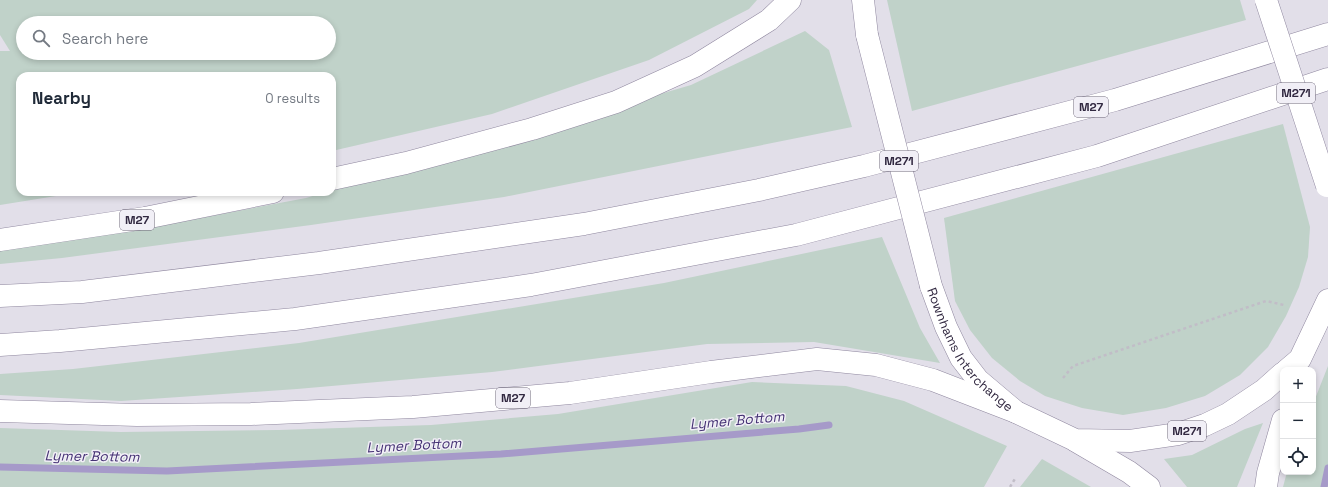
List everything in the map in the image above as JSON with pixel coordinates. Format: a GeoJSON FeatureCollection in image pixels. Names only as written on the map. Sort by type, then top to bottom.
{"type":"FeatureCollection","features":[{"type":"Feature","properties":{"kind":"highway"},"geometry":{"type":"LineString","coordinates":[[336,178],[406,163],[532,129],[616,102],[695,66],[769,20],[790,0]]}},
{"type":"Feature","properties":{"kind":"highway","name":"Rownhams Interchange"},"geometry":{"type":"LineString","coordinates":[[863,0],[867,35],[931,286],[946,327],[961,358],[978,380],[1016,412],[1075,440],[1130,441],[1178,434],[1205,426],[1228,414],[1264,390],[1280,376]]}},
{"type":"Feature","properties":{"kind":"highway","name":"M271"},"geometry":{"type":"LineString","coordinates":[[1266,0],[1327,189]]}},
{"type":"Feature","properties":{"kind":"highway","name":"M27"},"geometry":{"type":"LineString","coordinates":[[0,296],[82,292],[319,264],[584,224],[758,190],[864,166],[1115,100],[1328,34]]}},
{"type":"Feature","properties":{"kind":"highway"},"geometry":{"type":"LineString","coordinates":[[0,345],[60,341],[295,319],[531,285],[796,234],[1097,156],[1328,79]]}},
{"type":"Feature","properties":{"kind":"highway","name":"M27"},"geometry":{"type":"LineString","coordinates":[[0,240],[145,218],[253,196]]}},
{"type":"Feature","properties":{"kind":"highway"},"geometry":{"type":"LineString","coordinates":[[1295,366],[1328,300]]}},
{"type":"Feature","properties":{"kind":"highway","name":"M27"},"geometry":{"type":"LineString","coordinates":[[0,410],[137,415],[250,414],[413,407],[570,393],[711,372],[817,359],[876,365],[933,380],[1016,412]]}},
{"type":"Feature","properties":{"kind":"highway"},"geometry":{"type":"LineString","coordinates":[[1266,487],[1268,473],[1280,431]]}},
{"type":"Feature","properties":{"kind":"highway","name":"M271"},"geometry":{"type":"LineString","coordinates":[[1075,440],[1129,472],[1149,487]]}},
{"type":"Feature","properties":{"kind":"path"},"geometry":{"type":"LineString","coordinates":[[1063,378],[1073,366],[1266,301],[1284,305]]}},
{"type":"Feature","properties":{"kind":"path"},"geometry":{"type":"LineString","coordinates":[[1010,487],[1016,477]]}},
{"type":"Feature","properties":{"kind":"green space"},"geometry":{"type":"Polygon","coordinates":[[[0,0],[757,0],[749,9],[649,60],[492,114],[336,150],[336,72],[16,72],[16,196],[56,196],[0,205],[0,51],[10,51],[0,35],[0,0]]]}},
{"type":"Feature","properties":{"kind":"green space"},"geometry":{"type":"Polygon","coordinates":[[[887,0],[1240,0],[1246,20],[912,111],[887,0]]]}},
{"type":"Feature","properties":{"kind":"green space"},"geometry":{"type":"Polygon","coordinates":[[[805,31],[829,50],[852,127],[504,197],[311,225],[62,258],[0,264],[0,250],[142,229],[313,196],[336,196],[336,189],[691,85],[805,31]]]}},
{"type":"Feature","properties":{"kind":"green space"},"geometry":{"type":"Polygon","coordinates":[[[1283,124],[1310,227],[1308,257],[1299,287],[1286,316],[1268,347],[1240,375],[1205,396],[1166,408],[1123,415],[1082,408],[1045,396],[1020,381],[992,358],[970,330],[955,301],[944,218],[1283,124]]]}},
{"type":"Feature","properties":{"kind":"green space"},"geometry":{"type":"Polygon","coordinates":[[[882,237],[920,328],[940,363],[814,342],[707,344],[492,372],[297,389],[121,401],[0,395],[0,374],[73,369],[299,343],[664,283],[882,237]]]}},
{"type":"Feature","properties":{"kind":"green space"},"geometry":{"type":"Polygon","coordinates":[[[1328,366],[1328,487],[1283,487],[1286,475],[1316,475],[1316,396],[1328,366]]]}},
{"type":"Feature","properties":{"kind":"green space"},"geometry":{"type":"Polygon","coordinates":[[[752,382],[846,386],[904,401],[1007,446],[984,487],[0,487],[0,428],[121,432],[279,430],[431,425],[558,414],[752,382]]]}},
{"type":"Feature","properties":{"kind":"green space"},"geometry":{"type":"Polygon","coordinates":[[[1263,423],[1237,487],[1187,487],[1164,459],[1192,455],[1245,429],[1263,423]]]}},
{"type":"Feature","properties":{"kind":"green space"},"geometry":{"type":"Polygon","coordinates":[[[1042,459],[1091,487],[1020,487],[1042,459]]]}},
{"type":"Feature","properties":{"kind":"waterway","name":"Lymer Bottom"},"geometry":{"type":"LineString","coordinates":[[0,467],[167,471],[501,454],[799,429],[829,425]]}},
{"type":"Feature","properties":{"kind":"waterway","name":"Lymer Bottom"},"geometry":{"type":"LineString","coordinates":[[1324,487],[1328,468]]}}]}
